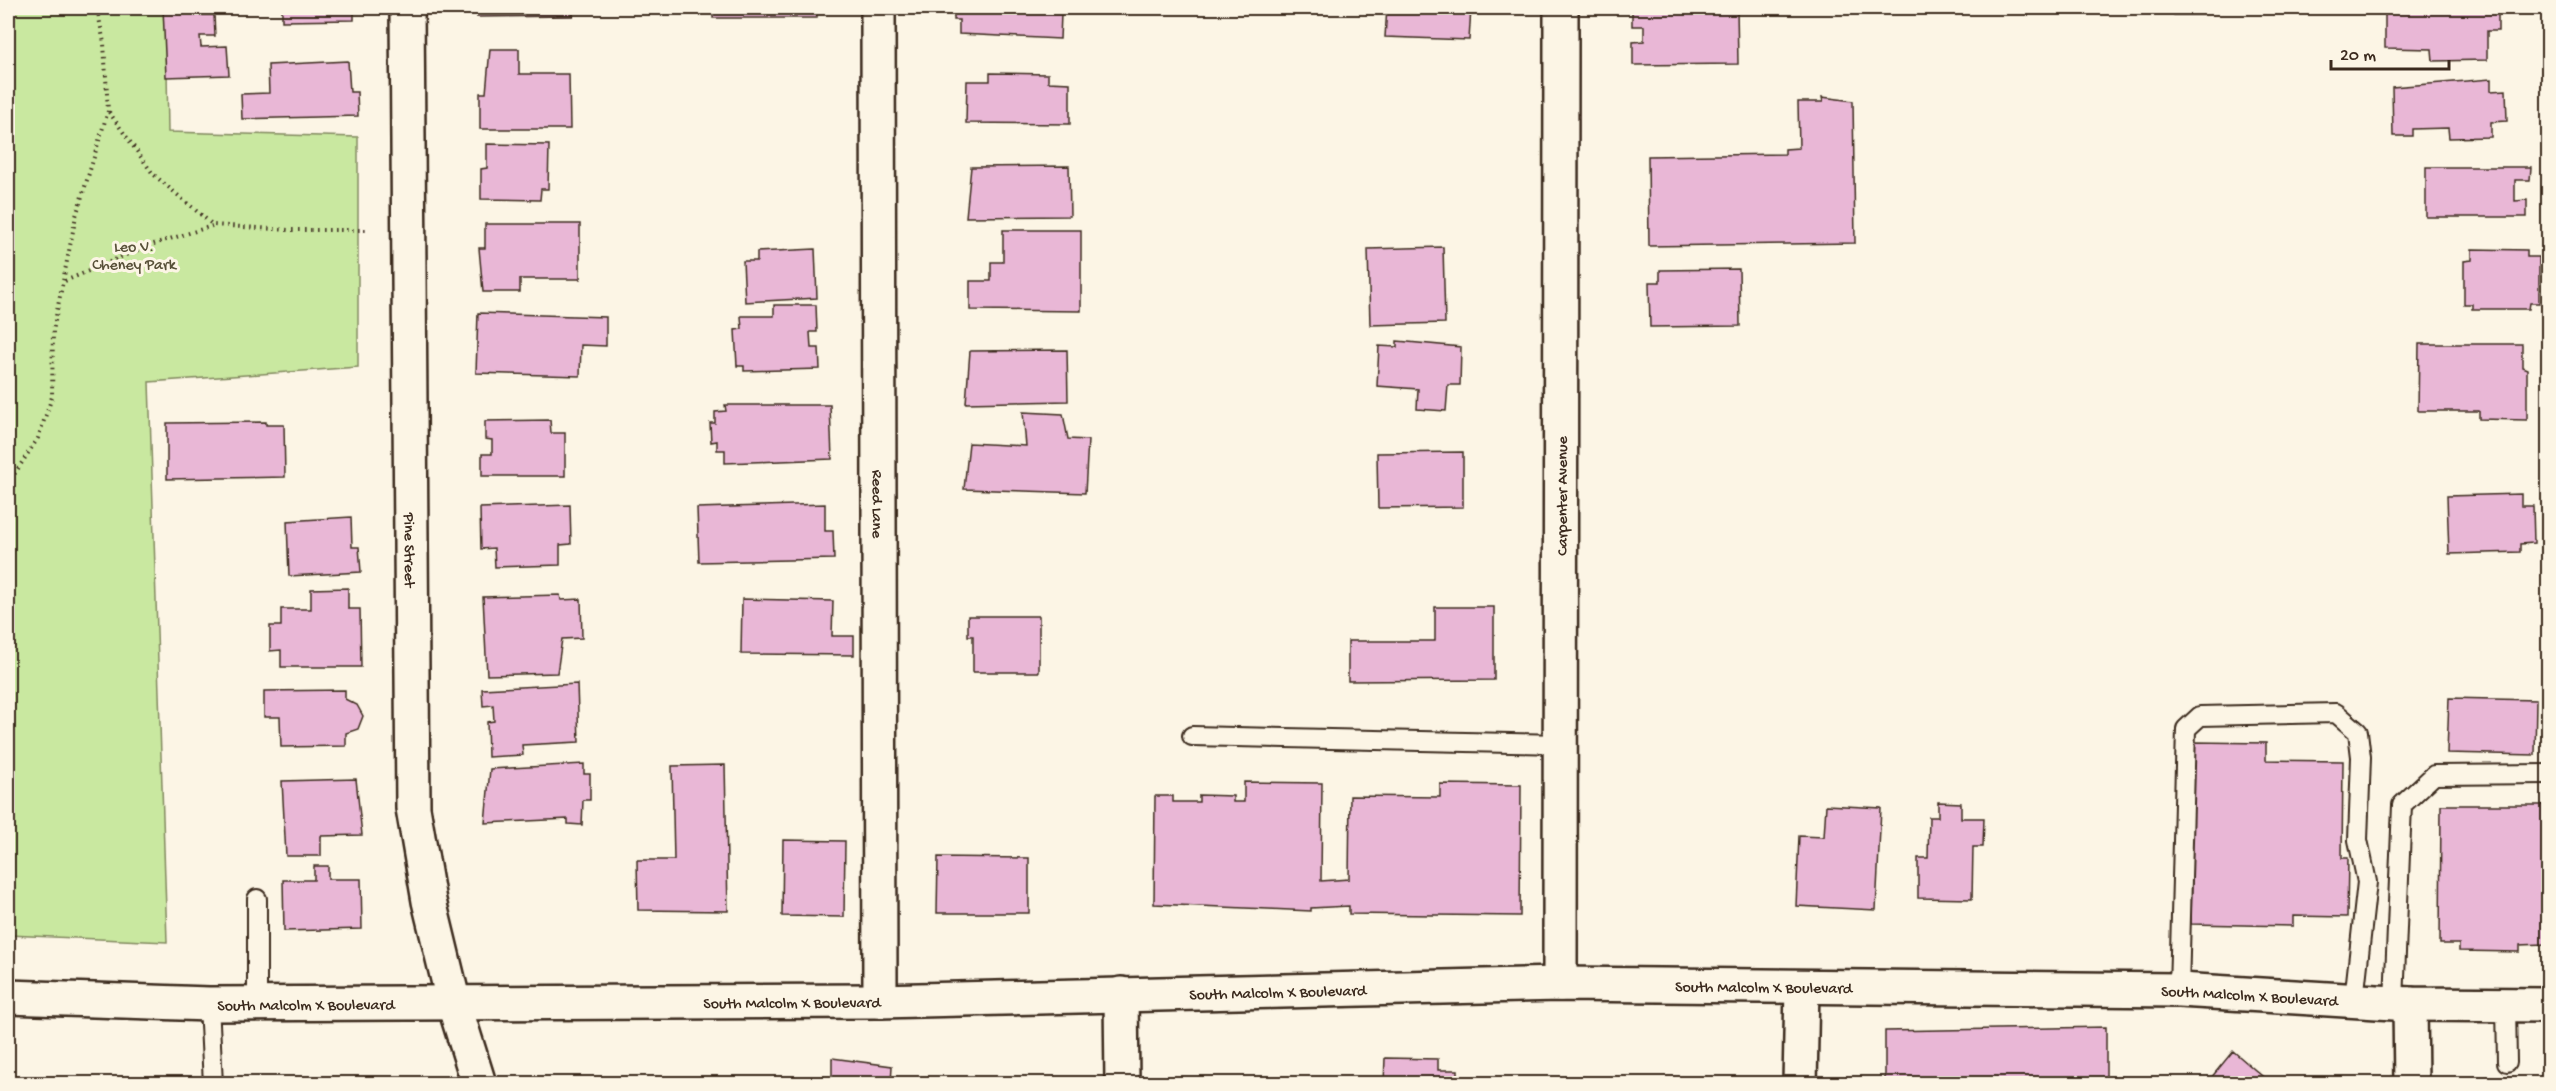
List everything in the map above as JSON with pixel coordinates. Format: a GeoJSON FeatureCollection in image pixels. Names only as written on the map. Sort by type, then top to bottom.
{"type":"FeatureCollection","features":[{"type":"Feature","properties":{"kind":"street","name":"Pine Street"},"geometry":{"type":"LineString","coordinates":[[407,8],[413,808],[429,901],[454,1004],[479,1083]]}},
{"type":"Feature","properties":{"kind":"street","name":"Reed Lane"},"geometry":{"type":"LineString","coordinates":[[878,8],[880,1001]]}},
{"type":"Feature","properties":{"kind":"street","name":"Carpenter Avenue"},"geometry":{"type":"LineString","coordinates":[[1560,984],[1561,8]]}},
{"type":"Feature","properties":{"kind":"street","name":"South Malcolm X Boulevard"},"geometry":{"type":"LineString","coordinates":[[8,997],[209,1004],[880,1001],[1560,984],[2179,990],[2402,1003],[2548,1005]]}},
{"type":"Feature","properties":{"kind":"street"},"geometry":{"type":"LineString","coordinates":[[1800,1083],[1802,987]]}},
{"type":"Feature","properties":{"kind":"street"},"geometry":{"type":"LineString","coordinates":[[1121,994],[1122,1083]]}},
{"type":"Feature","properties":{"kind":"street"},"geometry":{"type":"LineString","coordinates":[[2402,1003],[2411,1083]]}},
{"type":"Feature","properties":{"kind":"lane"},"geometry":{"type":"LineString","coordinates":[[2179,990],[2186,729],[2200,716],[2336,713],[2358,732],[2361,757],[2358,840],[2367,882],[2354,1000]]}},
{"type":"Feature","properties":{"kind":"lane"},"geometry":{"type":"LineString","coordinates":[[1192,736],[1561,744]]}},
{"type":"Feature","properties":{"kind":"lane"},"geometry":{"type":"LineString","coordinates":[[2402,1003],[2402,805],[2434,775],[2548,774]]}},
{"type":"Feature","properties":{"kind":"lane"},"geometry":{"type":"LineString","coordinates":[[257,899],[257,1004]]}},
{"type":"Feature","properties":{"kind":"lane"},"geometry":{"type":"LineString","coordinates":[[209,1004],[213,1083]]}},
{"type":"Feature","properties":{"kind":"lane"},"geometry":{"type":"LineString","coordinates":[[2506,1005],[2507,1062]]}},
{"type":"Feature","properties":{"kind":"path"},"geometry":{"type":"LineString","coordinates":[[8,483],[38,438],[52,397],[53,331],[65,281],[76,216],[108,111],[104,43],[97,8]]}},
{"type":"Feature","properties":{"kind":"path"},"geometry":{"type":"LineString","coordinates":[[108,111],[153,174],[213,225]]}},
{"type":"Feature","properties":{"kind":"path"},"geometry":{"type":"LineString","coordinates":[[65,281],[147,246],[213,225],[289,230],[370,230]]}},
{"type":"Feature","properties":{"kind":"green space","name":"Leo V. Cheney Park"},"geometry":{"type":"Polygon","coordinates":[[[8,8],[166,8],[168,132],[358,137],[358,367],[149,382],[167,942],[8,935],[8,8]]]}},
{"type":"Feature","properties":{"kind":"building"},"geometry":{"type":"Polygon","coordinates":[[[163,8],[202,8],[202,15],[214,15],[215,36],[200,36],[201,47],[227,46],[229,75],[166,77],[163,8]]]}},
{"type":"Feature","properties":{"kind":"building"},"geometry":{"type":"Polygon","coordinates":[[[282,8],[354,8],[354,20],[282,21],[282,8]]]}},
{"type":"Feature","properties":{"kind":"building"},"geometry":{"type":"Polygon","coordinates":[[[477,8],[573,8],[573,16],[477,17],[477,8]]]}},
{"type":"Feature","properties":{"kind":"building"},"geometry":{"type":"Polygon","coordinates":[[[713,8],[817,8],[817,18],[713,18],[713,8]]]}},
{"type":"Feature","properties":{"kind":"building"},"geometry":{"type":"Polygon","coordinates":[[[954,8],[1038,8],[1038,13],[1061,14],[1060,39],[959,34],[959,20],[954,20],[954,8]]]}},
{"type":"Feature","properties":{"kind":"building"},"geometry":{"type":"Polygon","coordinates":[[[1387,8],[1471,8],[1469,40],[1385,37],[1387,8]]]}},
{"type":"Feature","properties":{"kind":"building"},"geometry":{"type":"Polygon","coordinates":[[[1632,8],[1737,8],[1738,64],[1633,65],[1633,42],[1644,41],[1644,26],[1632,26],[1632,8]]]}},
{"type":"Feature","properties":{"kind":"building"},"geometry":{"type":"Polygon","coordinates":[[[2174,8],[2203,8],[2203,15],[2174,15],[2174,8]]]}},
{"type":"Feature","properties":{"kind":"building"},"geometry":{"type":"Polygon","coordinates":[[[2385,8],[2498,8],[2498,31],[2487,31],[2487,60],[2433,61],[2432,49],[2385,48],[2385,8]]]}},
{"type":"Feature","properties":{"kind":"building"},"geometry":{"type":"Polygon","coordinates":[[[490,49],[519,49],[519,74],[569,74],[570,129],[480,129],[480,93],[486,93],[490,49]]]}},
{"type":"Feature","properties":{"kind":"building"},"geometry":{"type":"Polygon","coordinates":[[[348,61],[350,92],[357,92],[358,116],[242,119],[241,94],[269,93],[268,65],[348,61]]]}},
{"type":"Feature","properties":{"kind":"building"},"geometry":{"type":"Polygon","coordinates":[[[990,73],[1048,74],[1048,82],[1070,83],[1070,124],[966,123],[967,81],[990,81],[990,73]]]}},
{"type":"Feature","properties":{"kind":"building"},"geometry":{"type":"Polygon","coordinates":[[[2491,79],[2491,91],[2506,90],[2507,121],[2491,122],[2491,137],[2449,138],[2448,128],[2412,129],[2412,136],[2393,136],[2392,87],[2491,79]]]}},
{"type":"Feature","properties":{"kind":"building"},"geometry":{"type":"Polygon","coordinates":[[[1822,97],[1853,101],[1855,243],[1649,246],[1648,156],[1785,154],[1785,149],[1799,148],[1798,102],[1823,102],[1822,97]]]}},
{"type":"Feature","properties":{"kind":"building"},"geometry":{"type":"Polygon","coordinates":[[[487,144],[549,145],[548,189],[541,189],[540,200],[481,199],[481,169],[487,168],[487,144]]]}},
{"type":"Feature","properties":{"kind":"building"},"geometry":{"type":"Polygon","coordinates":[[[1069,166],[1070,216],[966,217],[971,167],[1069,166]]]}},
{"type":"Feature","properties":{"kind":"building"},"geometry":{"type":"Polygon","coordinates":[[[2426,167],[2531,167],[2530,180],[2515,180],[2515,201],[2527,200],[2527,217],[2426,217],[2426,167]]]}},
{"type":"Feature","properties":{"kind":"building"},"geometry":{"type":"Polygon","coordinates":[[[485,224],[580,224],[580,279],[520,279],[520,292],[483,292],[479,248],[485,248],[485,224]]]}},
{"type":"Feature","properties":{"kind":"building"},"geometry":{"type":"Polygon","coordinates":[[[1003,230],[1081,230],[1081,311],[970,310],[970,281],[991,281],[991,262],[1003,262],[1003,230]]]}},
{"type":"Feature","properties":{"kind":"building"},"geometry":{"type":"Polygon","coordinates":[[[1443,247],[1445,323],[1370,325],[1368,249],[1443,247]]]}},
{"type":"Feature","properties":{"kind":"building"},"geometry":{"type":"Polygon","coordinates":[[[815,249],[817,298],[745,302],[743,261],[757,261],[757,252],[815,249]]]}},
{"type":"Feature","properties":{"kind":"building"},"geometry":{"type":"Polygon","coordinates":[[[2472,249],[2527,250],[2527,257],[2539,257],[2539,303],[2530,303],[2529,309],[2472,309],[2472,304],[2464,304],[2464,261],[2472,260],[2472,249]]]}},
{"type":"Feature","properties":{"kind":"building"},"geometry":{"type":"Polygon","coordinates":[[[1739,269],[1740,326],[1650,327],[1649,282],[1660,282],[1660,270],[1739,269]]]}},
{"type":"Feature","properties":{"kind":"building"},"geometry":{"type":"Polygon","coordinates":[[[774,305],[816,305],[817,332],[810,332],[811,348],[819,348],[820,369],[744,371],[744,366],[737,366],[735,330],[742,329],[741,316],[774,316],[774,305]]]}},
{"type":"Feature","properties":{"kind":"building"},"geometry":{"type":"Polygon","coordinates":[[[478,313],[606,317],[606,346],[581,345],[580,376],[476,373],[478,313]]]}},
{"type":"Feature","properties":{"kind":"building"},"geometry":{"type":"Polygon","coordinates":[[[1397,341],[1461,347],[1460,385],[1448,385],[1446,411],[1417,409],[1418,389],[1377,386],[1379,346],[1397,347],[1397,341]]]}},
{"type":"Feature","properties":{"kind":"building"},"geometry":{"type":"Polygon","coordinates":[[[2419,344],[2522,344],[2522,367],[2527,369],[2527,420],[2479,419],[2479,411],[2418,411],[2419,344]]]}},
{"type":"Feature","properties":{"kind":"building"},"geometry":{"type":"Polygon","coordinates":[[[1067,350],[1068,401],[966,403],[970,351],[1067,350]]]}},
{"type":"Feature","properties":{"kind":"building"},"geometry":{"type":"Polygon","coordinates":[[[725,405],[830,405],[832,459],[725,463],[725,450],[717,450],[717,441],[711,442],[710,423],[715,423],[715,412],[726,411],[725,405]]]}},
{"type":"Feature","properties":{"kind":"building"},"geometry":{"type":"Polygon","coordinates":[[[1023,412],[1063,414],[1068,439],[1088,440],[1085,493],[964,489],[969,443],[1026,446],[1023,412]]]}},
{"type":"Feature","properties":{"kind":"building"},"geometry":{"type":"Polygon","coordinates":[[[550,420],[551,433],[565,433],[565,476],[482,476],[482,454],[492,454],[492,440],[485,439],[485,421],[550,420]]]}},
{"type":"Feature","properties":{"kind":"building"},"geometry":{"type":"Polygon","coordinates":[[[266,422],[266,425],[284,425],[285,477],[167,479],[167,423],[266,422]]]}},
{"type":"Feature","properties":{"kind":"building"},"geometry":{"type":"Polygon","coordinates":[[[1463,452],[1463,507],[1378,508],[1377,453],[1463,452]]]}},
{"type":"Feature","properties":{"kind":"building"},"geometry":{"type":"Polygon","coordinates":[[[2521,494],[2521,506],[2533,506],[2534,543],[2520,544],[2520,552],[2449,554],[2447,496],[2521,494]]]}},
{"type":"Feature","properties":{"kind":"building"},"geometry":{"type":"Polygon","coordinates":[[[825,504],[825,531],[833,531],[834,559],[699,562],[697,508],[825,504]]]}},
{"type":"Feature","properties":{"kind":"building"},"geometry":{"type":"Polygon","coordinates":[[[570,505],[571,544],[560,545],[560,565],[495,567],[494,548],[481,549],[480,508],[570,505]]]}},
{"type":"Feature","properties":{"kind":"building"},"geometry":{"type":"Polygon","coordinates":[[[351,517],[352,547],[359,547],[361,572],[289,576],[287,521],[351,517]]]}},
{"type":"Feature","properties":{"kind":"building"},"geometry":{"type":"Polygon","coordinates":[[[348,588],[348,609],[360,609],[361,667],[281,667],[281,650],[270,651],[270,626],[281,626],[281,609],[311,609],[311,589],[348,588]]]}},
{"type":"Feature","properties":{"kind":"building"},"geometry":{"type":"Polygon","coordinates":[[[560,595],[561,600],[581,599],[582,638],[562,639],[557,673],[487,675],[483,597],[560,595]]]}},
{"type":"Feature","properties":{"kind":"building"},"geometry":{"type":"Polygon","coordinates":[[[742,599],[833,601],[832,636],[854,636],[854,655],[741,654],[742,599]]]}},
{"type":"Feature","properties":{"kind":"building"},"geometry":{"type":"Polygon","coordinates":[[[1435,607],[1494,607],[1494,680],[1348,681],[1348,641],[1435,641],[1435,607]]]}},
{"type":"Feature","properties":{"kind":"building"},"geometry":{"type":"Polygon","coordinates":[[[968,616],[1039,616],[1039,672],[973,672],[973,636],[968,636],[968,616]]]}},
{"type":"Feature","properties":{"kind":"building"},"geometry":{"type":"Polygon","coordinates":[[[577,684],[579,742],[522,745],[523,755],[488,757],[487,722],[494,721],[493,705],[483,706],[482,689],[577,684]]]}},
{"type":"Feature","properties":{"kind":"building"},"geometry":{"type":"Polygon","coordinates":[[[345,690],[345,699],[357,705],[363,716],[358,729],[346,733],[346,746],[281,747],[280,717],[264,717],[264,691],[345,690]]]}},
{"type":"Feature","properties":{"kind":"building"},"geometry":{"type":"Polygon","coordinates":[[[2449,698],[2536,700],[2535,755],[2447,753],[2449,698]]]}},
{"type":"Feature","properties":{"kind":"building"},"geometry":{"type":"Polygon","coordinates":[[[2194,742],[2266,743],[2266,760],[2343,761],[2342,858],[2348,858],[2347,917],[2293,916],[2293,926],[2191,924],[2194,742]]]}},
{"type":"Feature","properties":{"kind":"building"},"geometry":{"type":"Polygon","coordinates":[[[584,764],[584,774],[590,774],[590,800],[583,800],[582,825],[568,824],[568,819],[485,823],[490,769],[584,764]]]}},
{"type":"Feature","properties":{"kind":"building"},"geometry":{"type":"Polygon","coordinates":[[[725,765],[728,911],[638,910],[637,860],[674,860],[672,766],[725,765]]]}},
{"type":"Feature","properties":{"kind":"building"},"geometry":{"type":"Polygon","coordinates":[[[356,779],[362,835],[321,836],[321,856],[286,856],[282,781],[356,779]]]}},
{"type":"Feature","properties":{"kind":"building"},"geometry":{"type":"Polygon","coordinates":[[[1244,782],[1322,783],[1321,881],[1349,879],[1350,796],[1440,797],[1440,784],[1521,785],[1520,916],[1349,914],[1349,906],[1311,908],[1311,911],[1154,904],[1155,796],[1173,796],[1173,802],[1199,802],[1199,795],[1233,796],[1233,802],[1244,802],[1244,782]]]}},
{"type":"Feature","properties":{"kind":"building"},"geometry":{"type":"Polygon","coordinates":[[[1938,802],[1961,803],[1961,818],[1984,818],[1983,847],[1973,847],[1972,899],[1918,898],[1918,858],[1928,858],[1929,817],[1938,817],[1938,802]]]}},
{"type":"Feature","properties":{"kind":"building"},"geometry":{"type":"Polygon","coordinates":[[[1826,805],[1881,808],[1876,910],[1796,906],[1799,836],[1824,837],[1826,805]]]}},
{"type":"Feature","properties":{"kind":"building"},"geometry":{"type":"Polygon","coordinates":[[[2441,805],[2546,805],[2548,856],[2546,856],[2545,944],[2520,945],[2520,952],[2459,951],[2459,944],[2440,944],[2441,805]]]}},
{"type":"Feature","properties":{"kind":"building"},"geometry":{"type":"Polygon","coordinates":[[[783,840],[845,841],[844,917],[782,916],[783,840]]]}},
{"type":"Feature","properties":{"kind":"building"},"geometry":{"type":"Polygon","coordinates":[[[938,857],[1029,858],[1029,913],[937,913],[938,857]]]}},
{"type":"Feature","properties":{"kind":"building"},"geometry":{"type":"Polygon","coordinates":[[[314,866],[328,866],[328,879],[361,879],[362,929],[284,931],[283,880],[314,880],[314,866]]]}},
{"type":"Feature","properties":{"kind":"building"},"geometry":{"type":"Polygon","coordinates":[[[2106,1027],[2106,1084],[1885,1084],[1885,1031],[2106,1027]]]}},
{"type":"Feature","properties":{"kind":"building"},"geometry":{"type":"Polygon","coordinates":[[[2233,1051],[2269,1082],[2268,1084],[2206,1084],[2233,1051]]]}},
{"type":"Feature","properties":{"kind":"building"},"geometry":{"type":"Polygon","coordinates":[[[832,1058],[892,1066],[891,1084],[832,1084],[832,1058]]]}},
{"type":"Feature","properties":{"kind":"building"},"geometry":{"type":"Polygon","coordinates":[[[1385,1058],[1438,1059],[1438,1070],[1458,1070],[1458,1084],[1384,1084],[1385,1058]]]}}]}
